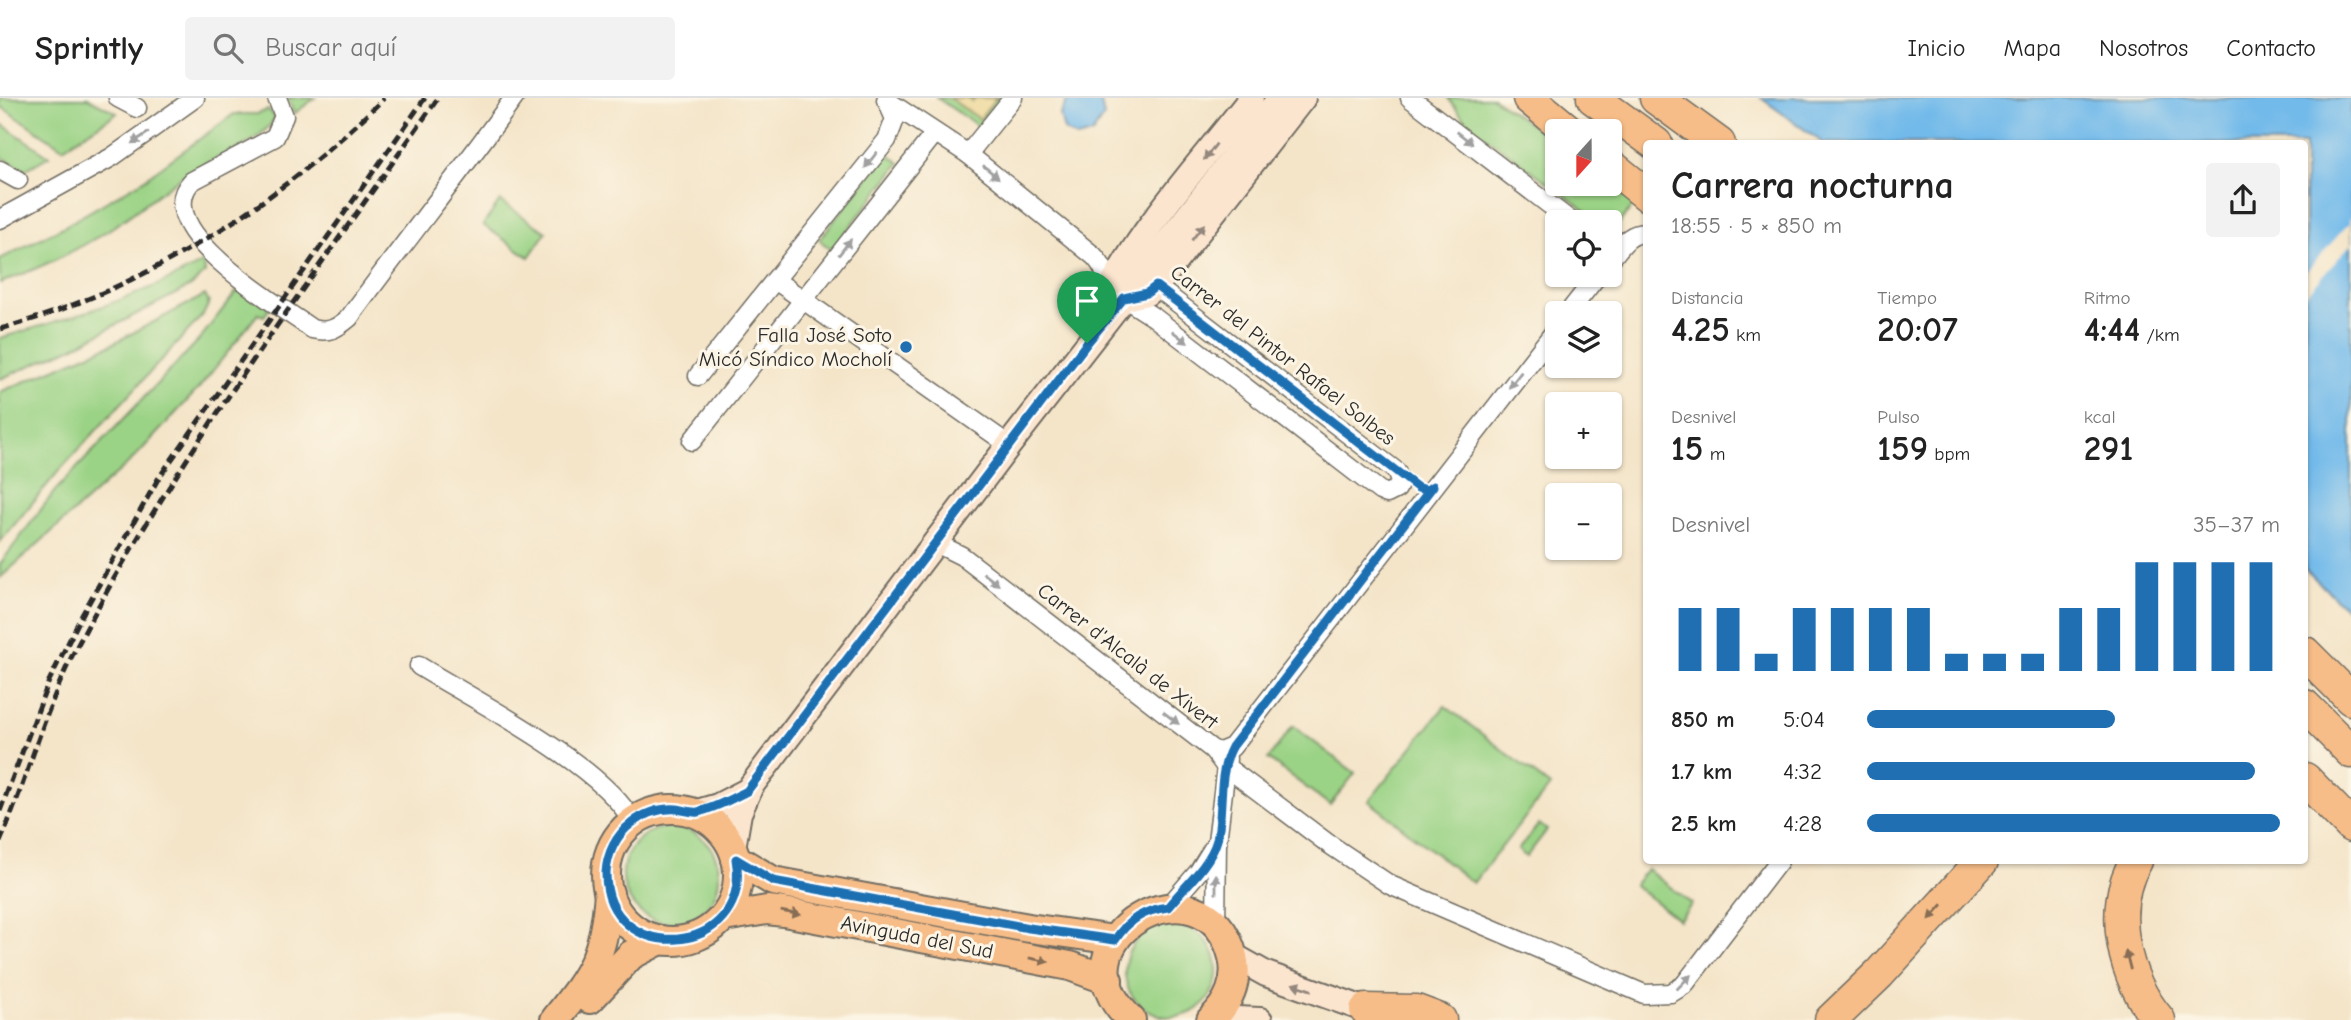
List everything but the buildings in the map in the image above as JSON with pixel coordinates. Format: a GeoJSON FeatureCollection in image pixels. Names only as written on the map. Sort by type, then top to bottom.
{"type":"FeatureCollection","features":[{"type":"Feature","properties":{"kind":"highway"},"geometry":{"type":"LineString","coordinates":[[1529,98],[1554,119]]}},
{"type":"Feature","properties":{"kind":"highway"},"geometry":{"type":"LineString","coordinates":[[1593,98],[1651,140]]}},
{"type":"Feature","properties":{"kind":"highway"},"geometry":{"type":"LineString","coordinates":[[1656,98],[1714,140]]}},
{"type":"Feature","properties":{"kind":"highway"},"geometry":{"type":"LineString","coordinates":[[1622,175],[1643,192]]}},
{"type":"Feature","properties":{"kind":"highway"},"geometry":{"type":"LineString","coordinates":[[2308,656],[2351,699]]}},
{"type":"Feature","properties":{"kind":"highway"},"geometry":{"type":"LineString","coordinates":[[2308,709],[2351,752]]}},
{"type":"Feature","properties":{"kind":"highway"},"geometry":{"type":"LineString","coordinates":[[2308,782],[2351,826]]}},
{"type":"Feature","properties":{"kind":"highway"},"geometry":{"type":"LineString","coordinates":[[2308,799],[2351,843]]}},
{"type":"Feature","properties":{"kind":"highway"},"geometry":{"type":"LineString","coordinates":[[1831,1020],[1880,974],[1979,864]]}},
{"type":"Feature","properties":{"kind":"highway"},"geometry":{"type":"LineString","coordinates":[[2135,864],[2123,899],[2122,934],[2130,971],[2148,1008],[2159,1020]]}},
{"type":"Feature","properties":{"kind":"highway"},"geometry":{"type":"LineString","coordinates":[[1380,1015],[1416,1011],[1440,1020]]}},
{"type":"Feature","properties":{"kind":"main road"},"geometry":{"type":"LineString","coordinates":[[555,1020],[589,977],[597,961],[604,940],[609,893],[606,870],[612,848],[633,822],[663,810],[694,813],[717,827],[734,854],[738,883],[724,916],[711,929],[695,937],[660,940],[643,946],[617,967],[573,1020]]}},
{"type":"Feature","properties":{"kind":"main road","name":"Avinguda del Sud"},"geometry":{"type":"LineString","coordinates":[[734,854],[773,881],[1029,928],[1115,940]]}},
{"type":"Feature","properties":{"kind":"main road"},"geometry":{"type":"LineString","coordinates":[[609,893],[616,909],[628,923],[643,934],[660,940]]}},
{"type":"Feature","properties":{"kind":"main road"},"geometry":{"type":"LineString","coordinates":[[1131,1020],[1112,996],[1108,980],[1108,959],[1115,940],[1132,920],[1155,909],[1168,907],[1194,911],[1216,926],[1232,955],[1233,986],[1222,1009],[1212,1019]]}},
{"type":"Feature","properties":{"kind":"main road","name":"Avinguda del Sud"},"geometry":{"type":"LineString","coordinates":[[724,916],[767,910],[784,912],[1070,966],[1108,980]]}},
{"type":"Feature","properties":{"kind":"street"},"geometry":{"type":"LineString","coordinates":[[118,98],[137,108]]}},
{"type":"Feature","properties":{"kind":"street"},"geometry":{"type":"LineString","coordinates":[[0,219],[89,171],[161,125],[195,98]]}},
{"type":"Feature","properties":{"kind":"street"},"geometry":{"type":"LineString","coordinates":[[277,98],[284,116],[275,137],[192,181],[184,189],[180,200],[183,218],[216,258],[312,329],[333,331],[349,318],[425,215],[442,198],[514,98]]}},
{"type":"Feature","properties":{"kind":"street"},"geometry":{"type":"LineString","coordinates":[[968,154],[1013,98]]}},
{"type":"Feature","properties":{"kind":"street"},"geometry":{"type":"LineString","coordinates":[[734,854],[747,791],[1087,343],[1115,297],[1133,251],[1251,98]]}},
{"type":"Feature","properties":{"kind":"street"},"geometry":{"type":"LineString","coordinates":[[1115,297],[1147,293],[1149,281],[1280,98]]}},
{"type":"Feature","properties":{"kind":"street"},"geometry":{"type":"LineString","coordinates":[[1149,281],[1303,98]]}},
{"type":"Feature","properties":{"kind":"street"},"geometry":{"type":"LineString","coordinates":[[1410,98],[1556,210]]}},
{"type":"Feature","properties":{"kind":"street"},"geometry":{"type":"LineString","coordinates":[[885,99],[968,154],[1094,256],[1115,297],[1155,318],[1406,511],[1421,499]]}},
{"type":"Feature","properties":{"kind":"street"},"geometry":{"type":"LineString","coordinates":[[698,376],[887,140],[895,119],[885,99]]}},
{"type":"Feature","properties":{"kind":"street"},"geometry":{"type":"LineString","coordinates":[[692,441],[935,133]]}},
{"type":"Feature","properties":{"kind":"street"},"geometry":{"type":"LineString","coordinates":[[0,170],[18,180]]}},
{"type":"Feature","properties":{"kind":"street"},"geometry":{"type":"LineString","coordinates":[[1622,244],[1637,232],[1643,233]]}},
{"type":"Feature","properties":{"kind":"street"},"geometry":{"type":"LineString","coordinates":[[775,280],[1009,445]]}},
{"type":"Feature","properties":{"kind":"street","name":"Carrer del Pintor Rafael Solbes"},"geometry":{"type":"LineString","coordinates":[[1149,281],[1396,471],[1421,499]]}},
{"type":"Feature","properties":{"kind":"street"},"geometry":{"type":"LineString","coordinates":[[1577,301],[1589,287]]}},
{"type":"Feature","properties":{"kind":"street"},"geometry":{"type":"LineString","coordinates":[[1216,926],[1217,842],[1225,766],[1232,747],[1421,499],[1545,343]]}},
{"type":"Feature","properties":{"kind":"street","name":"Carrer del Pintor Rafael Solbes"},"geometry":{"type":"LineString","coordinates":[[1380,491],[1392,493],[1397,489],[1400,482],[1396,471]]}},
{"type":"Feature","properties":{"kind":"street","name":"Carrer d'Alcalà de Xivert"},"geometry":{"type":"LineString","coordinates":[[934,542],[962,556],[1213,750],[1225,766],[1326,842],[1390,885],[1651,996],[1671,993],[1684,985],[1777,864]]}},
{"type":"Feature","properties":{"kind":"street"},"geometry":{"type":"LineString","coordinates":[[419,666],[564,755],[624,805],[633,822]]}},
{"type":"Feature","properties":{"kind":"street"},"geometry":{"type":"LineString","coordinates":[[1213,750],[1226,751],[1232,747]]}},
{"type":"Feature","properties":{"kind":"street"},"geometry":{"type":"LineString","coordinates":[[694,813],[718,806],[747,791]]}},
{"type":"Feature","properties":{"kind":"street"},"geometry":{"type":"LineString","coordinates":[[1168,907],[1199,871],[1217,842]]}},
{"type":"Feature","properties":{"kind":"street"},"geometry":{"type":"LineString","coordinates":[[1232,955],[1266,974],[1380,1015]]}},
{"type":"Feature","properties":{"kind":"street"},"geometry":{"type":"LineString","coordinates":[[1212,1019],[1259,1020]]}},
{"type":"Feature","properties":{"kind":"green space"},"geometry":{"type":"Polygon","coordinates":[[[0,98],[88,98],[117,113],[63,148],[0,106],[0,98]]]}},
{"type":"Feature","properties":{"kind":"green space"},"geometry":{"type":"Polygon","coordinates":[[[288,98],[315,98],[294,114],[288,98]]]}},
{"type":"Feature","properties":{"kind":"green space"},"geometry":{"type":"Polygon","coordinates":[[[937,98],[1004,98],[981,128],[937,98]]]}},
{"type":"Feature","properties":{"kind":"green space"},"geometry":{"type":"Polygon","coordinates":[[[1448,98],[1493,98],[1545,135],[1545,181],[1467,123],[1448,98]]]}},
{"type":"Feature","properties":{"kind":"green space"},"geometry":{"type":"Polygon","coordinates":[[[268,110],[275,117],[259,136],[186,174],[89,242],[0,283],[0,259],[63,227],[142,181],[234,114],[257,114],[268,110]]]}},
{"type":"Feature","properties":{"kind":"green space"},"geometry":{"type":"Polygon","coordinates":[[[0,123],[49,156],[25,170],[0,156],[0,123]]]}},
{"type":"Feature","properties":{"kind":"green space"},"geometry":{"type":"Polygon","coordinates":[[[887,153],[900,163],[832,250],[819,240],[887,153]]]}},
{"type":"Feature","properties":{"kind":"green space"},"geometry":{"type":"Polygon","coordinates":[[[1622,193],[1635,203],[1622,220],[1622,210],[1585,210],[1566,196],[1622,196],[1622,193]]]}},
{"type":"Feature","properties":{"kind":"green space"},"geometry":{"type":"Polygon","coordinates":[[[500,201],[546,232],[529,257],[483,225],[500,201]]]}},
{"type":"Feature","properties":{"kind":"green space"},"geometry":{"type":"Polygon","coordinates":[[[204,262],[205,273],[191,286],[73,347],[0,379],[0,338],[130,296],[204,262]]]}},
{"type":"Feature","properties":{"kind":"green space"},"geometry":{"type":"Polygon","coordinates":[[[241,286],[270,308],[264,316],[258,314],[199,388],[136,456],[0,578],[0,564],[55,491],[198,341],[241,286]]]}},
{"type":"Feature","properties":{"kind":"green space"},"geometry":{"type":"Polygon","coordinates":[[[205,295],[209,303],[203,315],[57,473],[0,542],[0,392],[108,346],[205,295]]]}},
{"type":"Feature","properties":{"kind":"green space"},"geometry":{"type":"Polygon","coordinates":[[[1445,706],[1550,786],[1473,883],[1369,801],[1445,706]]]}},
{"type":"Feature","properties":{"kind":"green space"},"geometry":{"type":"Polygon","coordinates":[[[1293,726],[1355,773],[1330,805],[1268,759],[1293,726]]]}},
{"type":"Feature","properties":{"kind":"green space"},"geometry":{"type":"Polygon","coordinates":[[[1539,824],[1547,830],[1526,857],[1518,850],[1539,824]]]}},
{"type":"Feature","properties":{"kind":"green space"},"geometry":{"type":"Polygon","coordinates":[[[671,827],[689,831],[705,841],[715,857],[719,875],[715,893],[705,909],[689,919],[671,923],[653,919],[637,909],[627,893],[623,875],[627,857],[637,841],[653,831],[671,827]]]}},
{"type":"Feature","properties":{"kind":"green space"},"geometry":{"type":"Polygon","coordinates":[[[1647,869],[1692,904],[1679,920],[1634,885],[1647,869]]]}},
{"type":"Feature","properties":{"kind":"green space"},"geometry":{"type":"Polygon","coordinates":[[[1171,925],[1189,928],[1204,938],[1214,953],[1217,971],[1214,989],[1204,1004],[1189,1014],[1171,1017],[1153,1014],[1138,1004],[1128,989],[1125,971],[1128,953],[1138,938],[1153,928],[1171,925]]]}},
{"type":"Feature","properties":{"kind":"sand"},"geometry":{"type":"Polygon","coordinates":[[[949,98],[966,98],[972,102],[975,98],[996,98],[980,119],[949,98]]]}},
{"type":"Feature","properties":{"kind":"water"},"geometry":{"type":"Polygon","coordinates":[[[1068,98],[1100,98],[1104,116],[1092,134],[1077,138],[1064,130],[1060,115],[1068,98]]]}},
{"type":"Feature","properties":{"kind":"water"},"geometry":{"type":"Polygon","coordinates":[[[1761,98],[2351,98],[2351,613],[2308,572],[2308,140],[1819,140],[1761,98]]]}},
{"type":"Feature","properties":{"kind":"pier"},"geometry":{"type":"Polygon","coordinates":[[[2351,201],[2351,244],[2308,293],[2308,270],[2349,223],[2351,201]]]}},
{"type":"Feature","properties":{"kind":"railway"},"geometry":{"type":"LineString","coordinates":[[0,329],[107,291],[207,238],[300,173],[384,98]]}},
{"type":"Feature","properties":{"kind":"railway"},"geometry":{"type":"LineString","coordinates":[[0,811],[49,681],[82,615],[158,479],[425,98]]}},
{"type":"Feature","properties":{"kind":"railway"},"geometry":{"type":"LineString","coordinates":[[0,842],[64,673],[115,577],[247,368],[438,98]]}},
{"type":"Feature","properties":{"kind":"place","name":"Falla José Soto Micó Síndico Mocholí"},"geometry":{"type":"Point","coordinates":[906,347]}},
{"type":"Feature","properties":{"kind":"route"},"geometry":{"type":"LineString","coordinates":[[1156,286],[1418,488],[1427,490],[1433,486],[1232,747],[1225,766],[1217,842],[1199,871],[1168,907],[1143,913],[1122,929],[1115,940],[1029,928],[773,881],[736,859],[738,883],[735,895],[724,916],[711,929],[678,941],[660,940],[643,934],[628,923],[616,909],[607,882],[608,859],[617,838],[633,822],[647,814],[679,809],[694,813],[718,806],[747,791],[1087,343],[1124,298],[1147,293],[1156,286]]}}]}
